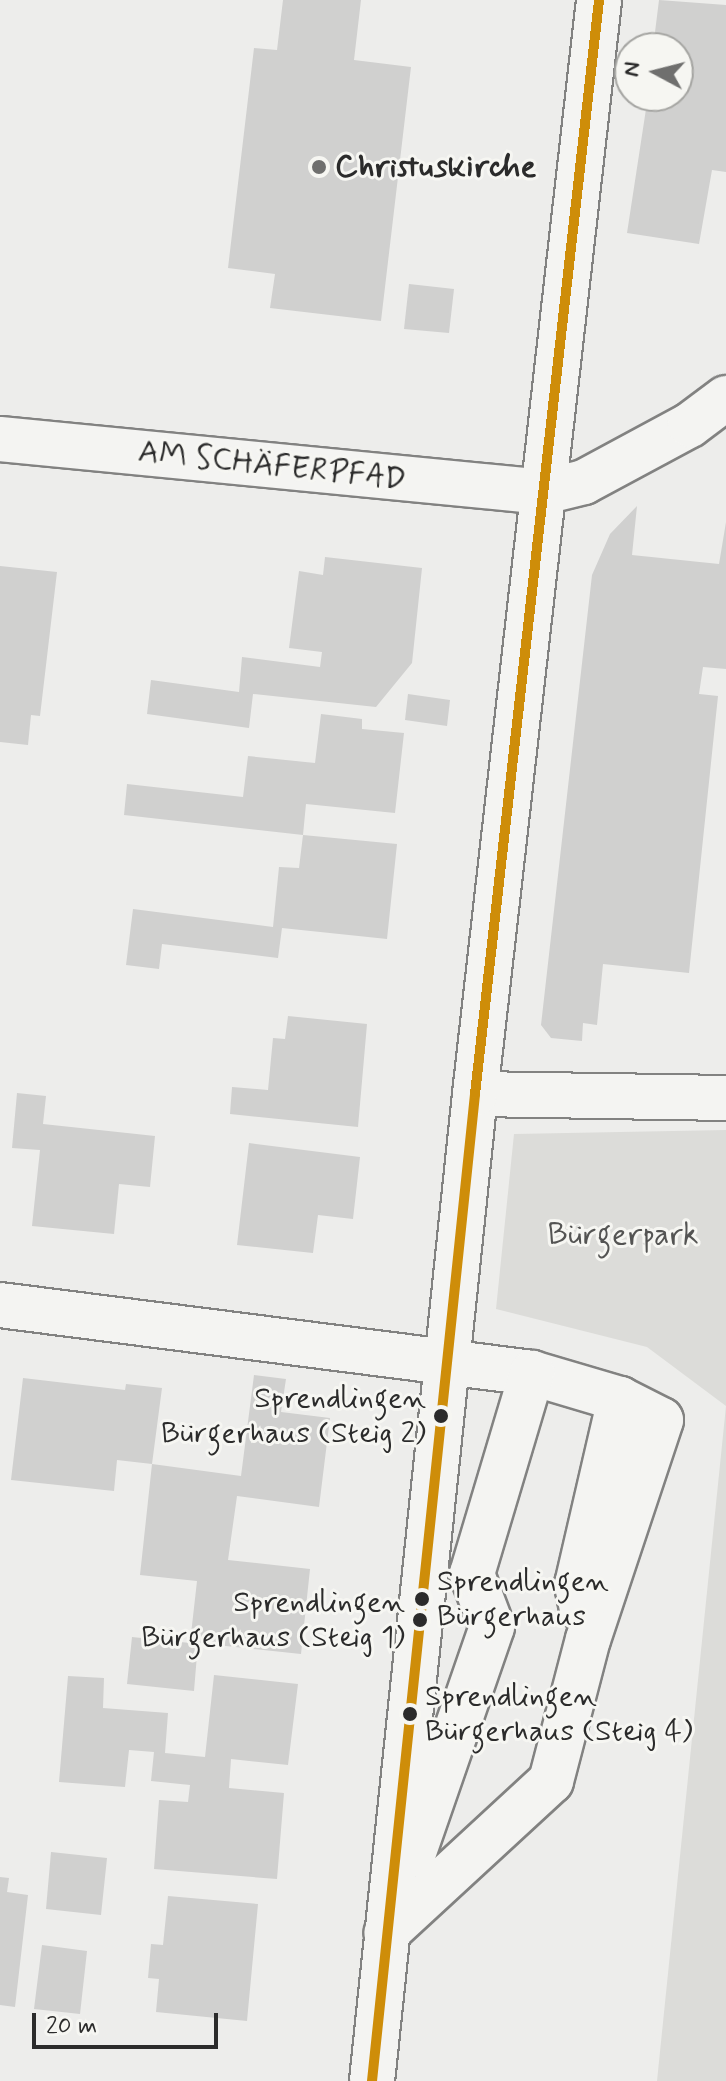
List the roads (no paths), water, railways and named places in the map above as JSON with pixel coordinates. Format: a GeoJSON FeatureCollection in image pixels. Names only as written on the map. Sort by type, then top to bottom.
{"type":"FeatureCollection","features":[{"type":"Feature","properties":{"kind":"street"},"geometry":{"type":"LineString","coordinates":[[372,2081],[450,1360],[475,1094],[599,0]]}},
{"type":"Feature","properties":{"kind":"street","name":"AM SCHÄFERPFAD"},"geometry":{"type":"LineString","coordinates":[[0,439],[544,492],[584,482],[690,425],[726,398]]}},
{"type":"Feature","properties":{"kind":"street"},"geometry":{"type":"LineString","coordinates":[[475,1094],[726,1098]]}},
{"type":"Feature","properties":{"kind":"street"},"geometry":{"type":"LineString","coordinates":[[0,1305],[450,1360],[532,1373],[620,1399],[661,1420],[588,1639],[551,1781],[386,1933]]}},
{"type":"Feature","properties":{"kind":"street"},"geometry":{"type":"LineString","coordinates":[[386,1933],[492,1627],[472,1574],[532,1373]]}},
{"type":"Feature","properties":{"kind":"place","name":"Christuskirche"},"geometry":{"type":"Point","coordinates":[319,167]}},
{"type":"Feature","properties":{"kind":"place","name":"Sprendlingen Bürgerhaus (Steig 2)"},"geometry":{"type":"Point","coordinates":[441,1416]}},
{"type":"Feature","properties":{"kind":"place","name":"Sprendlingen Bürgerhaus"},"geometry":{"type":"Point","coordinates":[422,1599]}},
{"type":"Feature","properties":{"kind":"place","name":"Sprendlingen Bürgerhaus (Steig 1)"},"geometry":{"type":"Point","coordinates":[420,1620]}},
{"type":"Feature","properties":{"kind":"place","name":"Sprendlingen Bürgerhaus (Steig 4)"},"geometry":{"type":"Point","coordinates":[410,1714]}},
{"type":"Feature","properties":{"kind":"park label","name":"Bürgerpark"},"geometry":{"type":"Point","coordinates":[623,1235]}}]}
